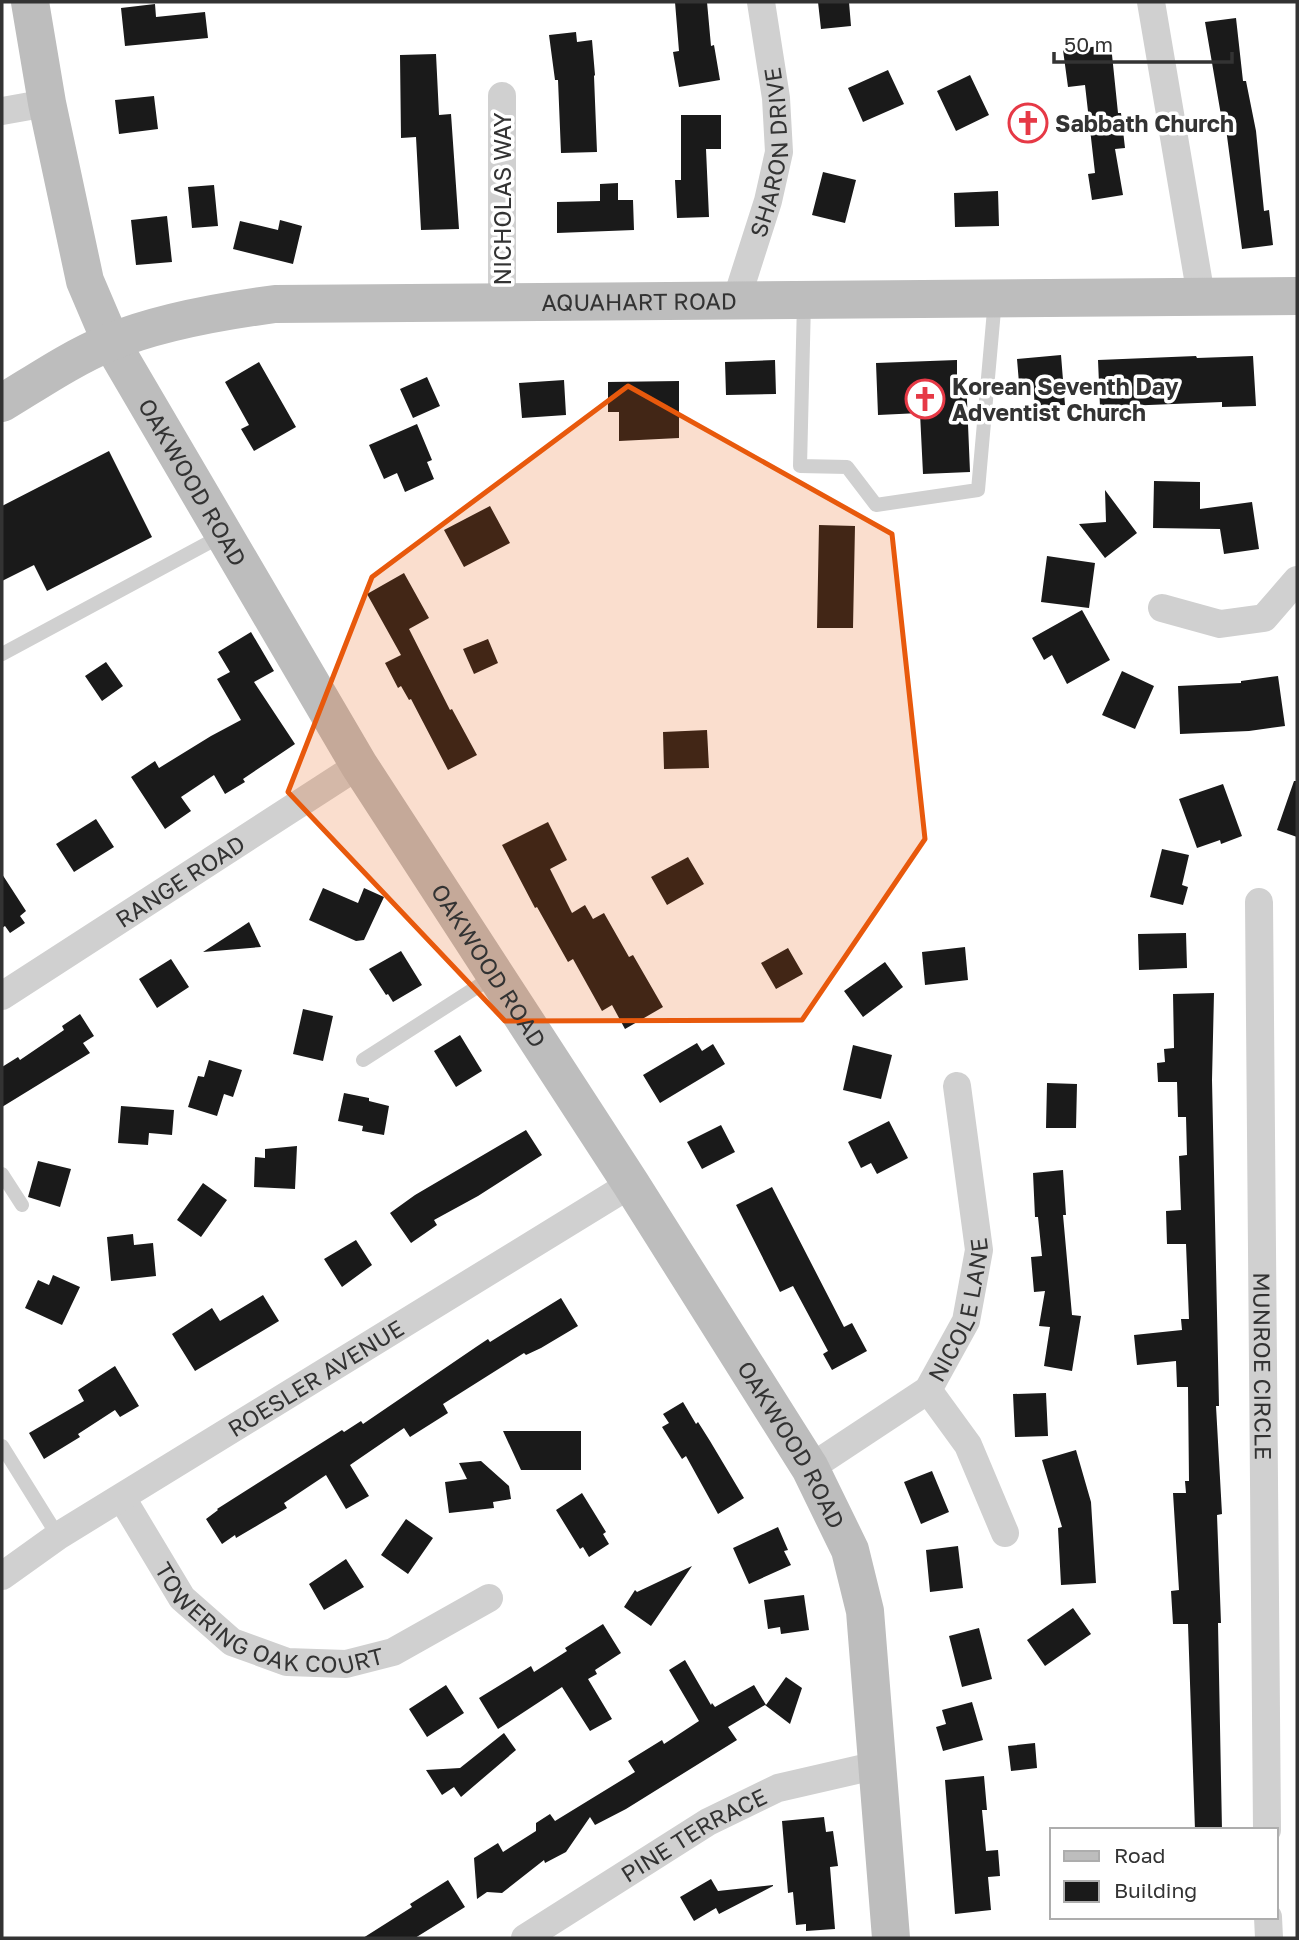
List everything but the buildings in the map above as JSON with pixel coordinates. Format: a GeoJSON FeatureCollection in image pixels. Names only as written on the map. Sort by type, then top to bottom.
{"type":"FeatureCollection","features":[{"type":"Feature","properties":{"kind":"street","name":"OAKWOOD ROAD"},"geometry":{"type":"LineString","coordinates":[[30,2],[47,103],[85,281],[111,342],[359,765],[631,1184],[810,1468],[850,1550],[865,1611],[891,1938]]}},
{"type":"Feature","properties":{"kind":"street","name":"SHARON DRIVE"},"geometry":{"type":"LineString","coordinates":[[736,301],[768,201],[779,152],[776,98],[761,2]]}},
{"type":"Feature","properties":{"kind":"street"},"geometry":{"type":"LineString","coordinates":[[1151,2],[1202,296]]}},
{"type":"Feature","properties":{"kind":"street","name":"NICHOLAS WAY"},"geometry":{"type":"LineString","coordinates":[[502,96],[502,302]]}},
{"type":"Feature","properties":{"kind":"street"},"geometry":{"type":"LineString","coordinates":[[2,111],[47,103]]}},
{"type":"Feature","properties":{"kind":"street","name":"AQUAHART ROAD"},"geometry":{"type":"LineString","coordinates":[[2,404],[69,361],[111,342],[220,311],[275,304],[1297,296]]}},
{"type":"Feature","properties":{"kind":"street"},"geometry":{"type":"LineString","coordinates":[[1162,608],[1220,624],[1264,618],[1297,580]]}},
{"type":"Feature","properties":{"kind":"street","name":"RANGE ROAD"},"geometry":{"type":"LineString","coordinates":[[2,996],[359,765]]}},
{"type":"Feature","properties":{"kind":"street","name":"MUNROE CIRCLE"},"geometry":{"type":"LineString","coordinates":[[1259,902],[1268,1828]]}},
{"type":"Feature","properties":{"kind":"street","name":"NICOLE LANE"},"geometry":{"type":"LineString","coordinates":[[810,1468],[928,1390],[966,1321],[979,1250],[957,1086]]}},
{"type":"Feature","properties":{"kind":"street","name":"ROESLER AVENUE"},"geometry":{"type":"LineString","coordinates":[[2,1576],[58,1536],[631,1184]]}},
{"type":"Feature","properties":{"kind":"street"},"geometry":{"type":"LineString","coordinates":[[928,1390],[968,1445],[1005,1533]]}},
{"type":"Feature","properties":{"kind":"street","name":"TOWERING OAK COURT"},"geometry":{"type":"LineString","coordinates":[[122,1498],[182,1598],[232,1642],[287,1662],[346,1664],[393,1652],[489,1598]]}},
{"type":"Feature","properties":{"kind":"street","name":"PINE TERRACE"},"geometry":{"type":"LineString","coordinates":[[525,1938],[708,1822],[778,1788],[878,1765]]}},
{"type":"Feature","properties":{"kind":"street"},"geometry":{"type":"LineString","coordinates":[[1268,1919],[1269,1938]]}},
{"type":"Feature","properties":{"kind":"lane"},"geometry":{"type":"LineString","coordinates":[[804,300],[800,466],[847,467],[876,505],[978,490],[995,298]]}},
{"type":"Feature","properties":{"kind":"lane"},"geometry":{"type":"LineString","coordinates":[[2,654],[224,535]]}},
{"type":"Feature","properties":{"kind":"lane"},"geometry":{"type":"LineString","coordinates":[[363,1059],[495,975]]}},
{"type":"Feature","properties":{"kind":"lane"},"geometry":{"type":"LineString","coordinates":[[2,1174],[22,1205]]}},
{"type":"Feature","properties":{"kind":"lane"},"geometry":{"type":"LineString","coordinates":[[2,1446],[58,1536]]}},
{"type":"Feature","properties":{"kind":"highlighted area"},"geometry":{"type":"Polygon","coordinates":[[[628,386],[892,534],[925,839],[802,1020],[505,1021],[288,792],[372,577],[628,386]]]}},
{"type":"Feature","properties":{"kind":"place","name":"Sabbath Church"},"geometry":{"type":"Point","coordinates":[1028,123]}},
{"type":"Feature","properties":{"kind":"place","name":"Korean Seventh Day Adventist Church"},"geometry":{"type":"Point","coordinates":[925,399]}}]}
